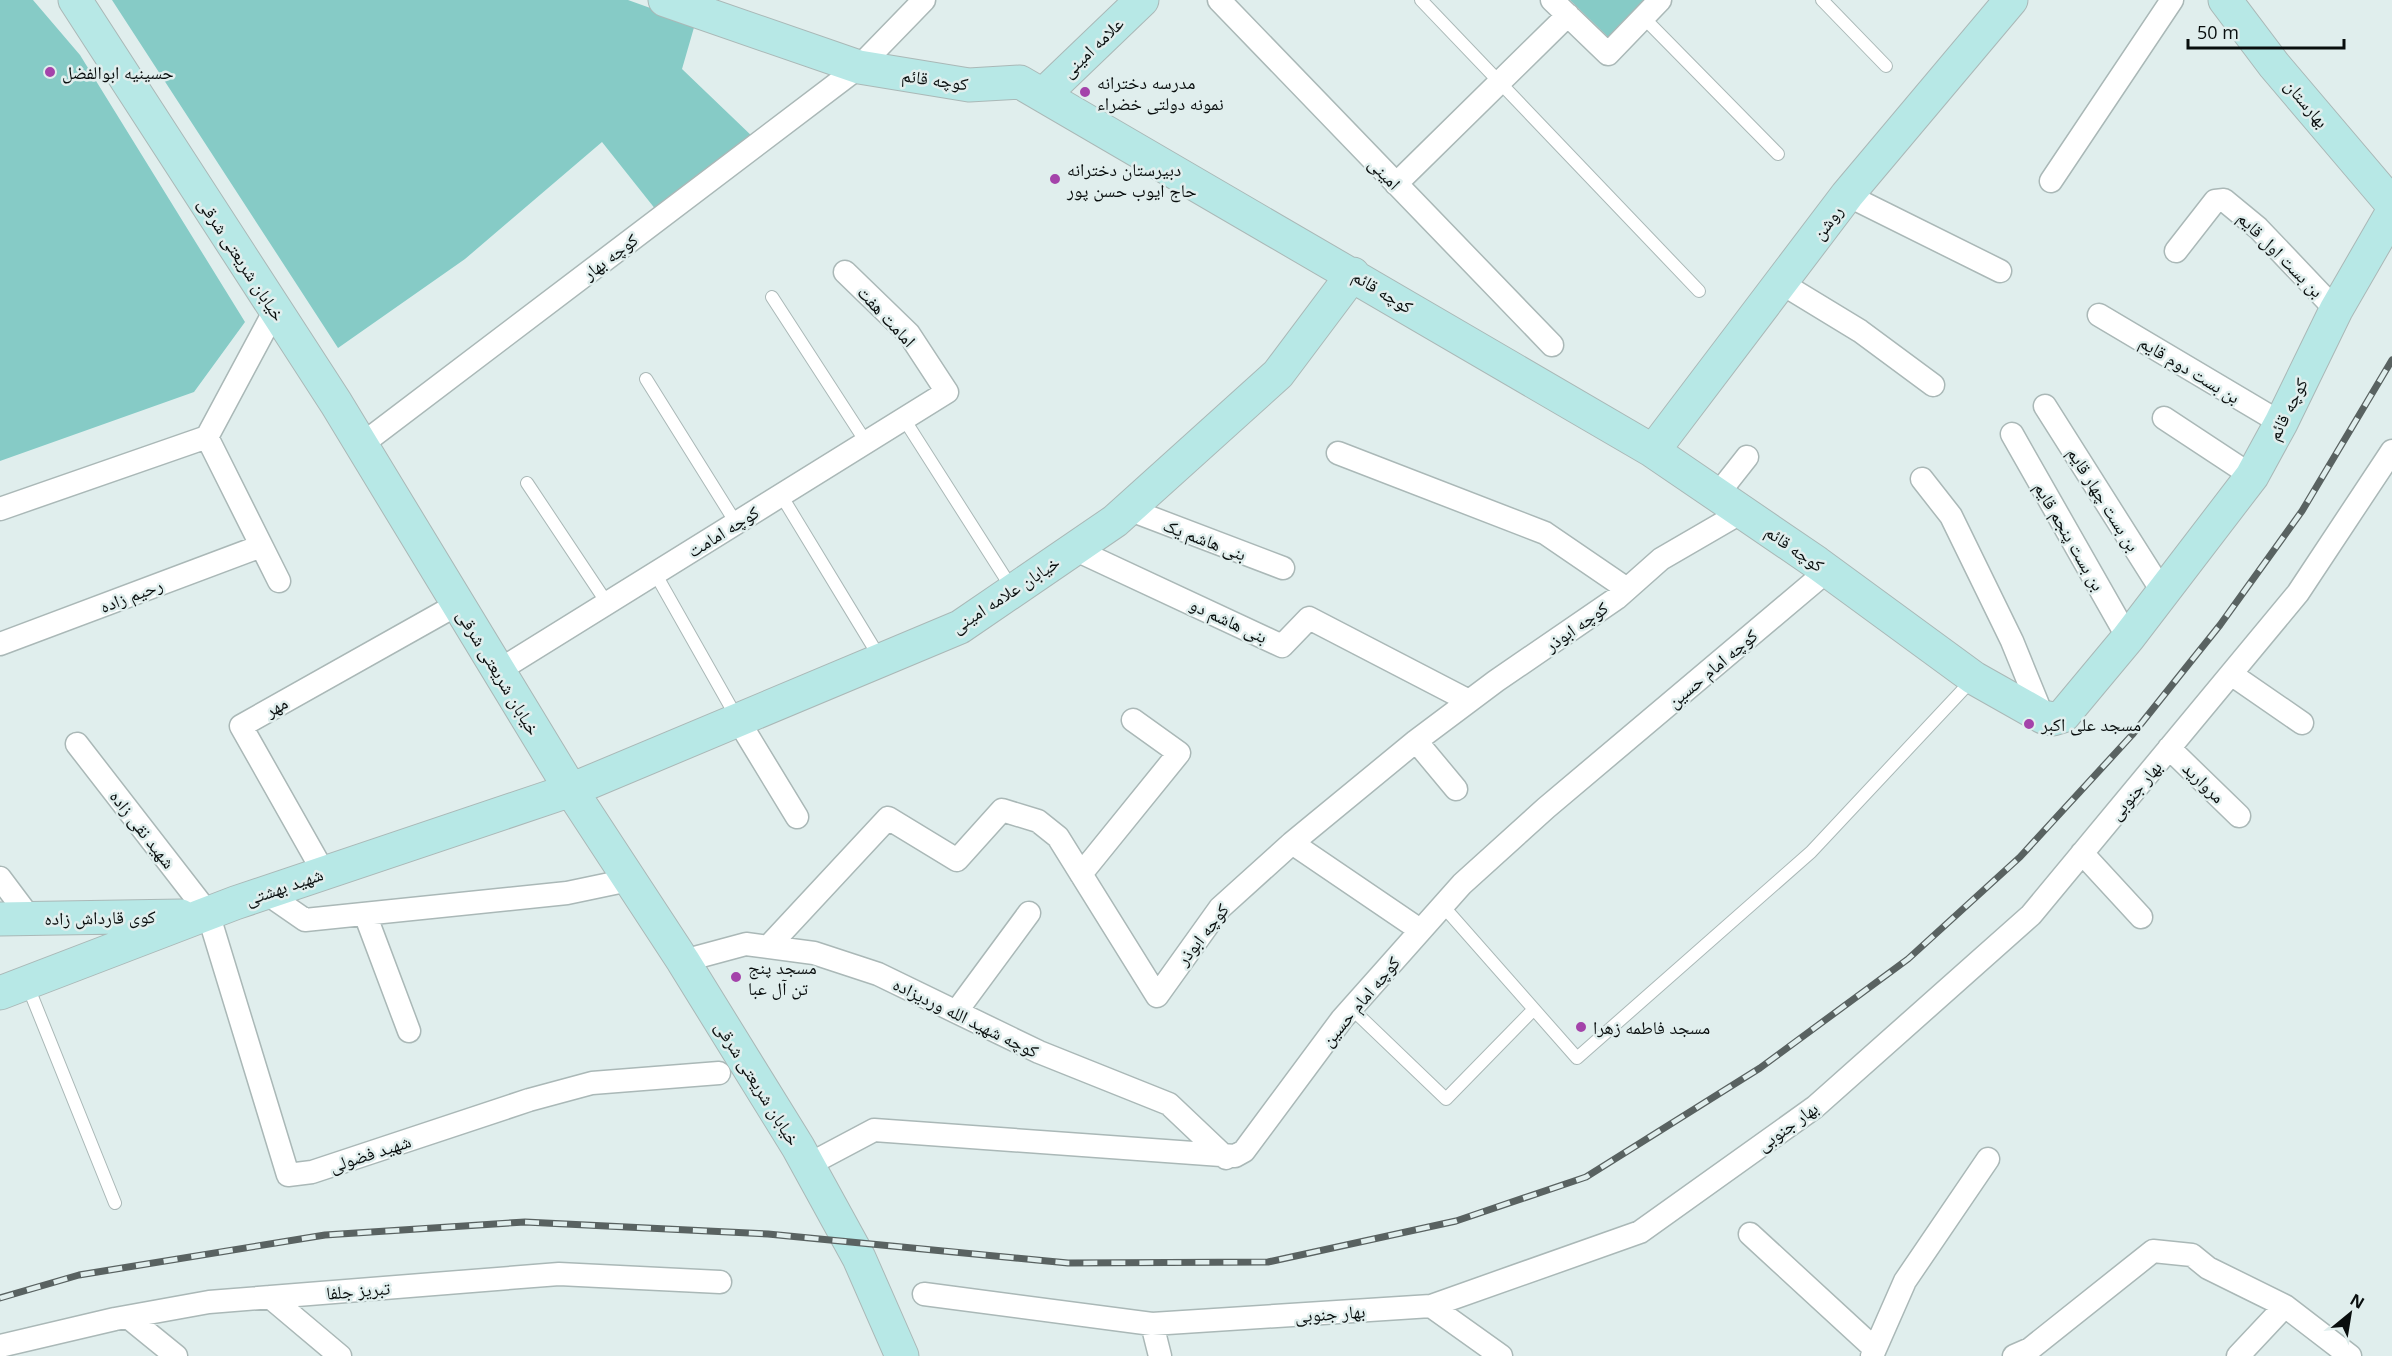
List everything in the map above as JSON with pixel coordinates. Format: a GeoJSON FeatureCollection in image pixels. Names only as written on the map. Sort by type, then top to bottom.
{"type":"FeatureCollection","features":[{"type":"Feature","properties":{"kind":"street","name":"خیابان شریعتی شرقی"},"geometry":{"type":"LineString","coordinates":[[75,0],[361,445],[571,790],[683,961],[808,1165],[859,1258],[902,1356]]}},
{"type":"Feature","properties":{"kind":"street","name":"کوچه قائم"},"geometry":{"type":"LineString","coordinates":[[665,0],[859,67],[969,85],[1020,82],[1353,274],[1653,451],[1827,571],[1974,678],[2043,717],[2053,719],[2063,716],[2128,638],[2252,476],[2281,423],[2336,310],[2392,213]]}},
{"type":"Feature","properties":{"kind":"street","name":"کوچه بهار"},"geometry":{"type":"LineString","coordinates":[[361,445],[859,67],[924,0]]}},
{"type":"Feature","properties":{"kind":"street","name":"علامه امینی"},"geometry":{"type":"LineString","coordinates":[[1043,95],[1142,0]]}},
{"type":"Feature","properties":{"kind":"street","name":"امینی"},"geometry":{"type":"LineString","coordinates":[[1219,0],[1552,345]]}},
{"type":"Feature","properties":{"kind":"street"},"geometry":{"type":"LineString","coordinates":[[1396,184],[1500,82],[1560,8],[1608,54],[1660,0]]}},
{"type":"Feature","properties":{"kind":"street","name":"روشن"},"geometry":{"type":"LineString","coordinates":[[1653,451],[1847,195],[2011,0]]}},
{"type":"Feature","properties":{"kind":"street"},"geometry":{"type":"LineString","coordinates":[[2051,181],[2172,0]]}},
{"type":"Feature","properties":{"kind":"street","name":"بهارستان"},"geometry":{"type":"LineString","coordinates":[[2225,0],[2274,65],[2392,204]]}},
{"type":"Feature","properties":{"kind":"street"},"geometry":{"type":"LineString","coordinates":[[1847,195],[2000,271]]}},
{"type":"Feature","properties":{"kind":"street","name":"بن بست اول قایم"},"geometry":{"type":"LineString","coordinates":[[2176,251],[2215,201],[2224,200],[2258,228],[2336,310]]}},
{"type":"Feature","properties":{"kind":"street","name":"امامت هفت"},"geometry":{"type":"LineString","coordinates":[[845,272],[909,333],[947,392]]}},
{"type":"Feature","properties":{"kind":"street","name":"خیابان علامه امینی"},"geometry":{"type":"LineString","coordinates":[[571,790],[960,627],[1128,509],[1278,374],[1353,274]]}},
{"type":"Feature","properties":{"kind":"street"},"geometry":{"type":"LineString","coordinates":[[1781,283],[1860,331],[1933,385]]}},
{"type":"Feature","properties":{"kind":"street"},"geometry":{"type":"LineString","coordinates":[[0,509],[207,437],[275,310]]}},
{"type":"Feature","properties":{"kind":"street","name":"بن بست دوم قایم"},"geometry":{"type":"LineString","coordinates":[[2099,315],[2281,423]]}},
{"type":"Feature","properties":{"kind":"street","name":"کوچه امامت"},"geometry":{"type":"LineString","coordinates":[[498,670],[947,392]]}},
{"type":"Feature","properties":{"kind":"street","name":"بن بست چهار قایم"},"geometry":{"type":"LineString","coordinates":[[2045,406],[2162,591]]}},
{"type":"Feature","properties":{"kind":"street"},"geometry":{"type":"LineString","coordinates":[[2164,418],[2252,476]]}},
{"type":"Feature","properties":{"kind":"street","name":"بن بست پنجم قایم"},"geometry":{"type":"LineString","coordinates":[[2012,434],[2128,638]]}},
{"type":"Feature","properties":{"kind":"street"},"geometry":{"type":"LineString","coordinates":[[207,437],[279,581]]}},
{"type":"Feature","properties":{"kind":"street","name":"بهار جنوبی"},"geometry":{"type":"LineString","coordinates":[[924,1294],[1152,1324],[1431,1306],[1640,1232],[1815,1107],[2031,915],[2298,593],[2392,451]]}},
{"type":"Feature","properties":{"kind":"street"},"geometry":{"type":"LineString","coordinates":[[1338,453],[1545,533],[1626,589]]}},
{"type":"Feature","properties":{"kind":"street"},"geometry":{"type":"LineString","coordinates":[[1730,503],[1748,457]]}},
{"type":"Feature","properties":{"kind":"street"},"geometry":{"type":"LineString","coordinates":[[1922,479],[1951,516],[2012,641],[2043,717]]}},
{"type":"Feature","properties":{"kind":"street","name":"کوچه ابوذر"},"geometry":{"type":"LineString","coordinates":[[768,947],[888,818],[957,860],[1002,810],[1038,820],[1058,837],[1157,996],[1220,908],[1292,843],[1416,741],[1626,589],[1730,503]]}},
{"type":"Feature","properties":{"kind":"street","name":"بنی هاشم یک"},"geometry":{"type":"LineString","coordinates":[[1128,509],[1283,568]]}},
{"type":"Feature","properties":{"kind":"street","name":"رحیم زاده"},"geometry":{"type":"LineString","coordinates":[[0,644],[261,546]]}},
{"type":"Feature","properties":{"kind":"street","name":"بنی هاشم دو"},"geometry":{"type":"LineString","coordinates":[[1074,549],[1282,646],[1309,618],[1469,701]]}},
{"type":"Feature","properties":{"kind":"street","name":"کوچه امام حسین"},"geometry":{"type":"LineString","coordinates":[[1226,1158],[1244,1151],[1351,1008],[1462,884],[1546,808],[1827,571]]}},
{"type":"Feature","properties":{"kind":"street","name":"مهر"},"geometry":{"type":"LineString","coordinates":[[324,873],[241,726],[458,604]]}},
{"type":"Feature","properties":{"kind":"street"},"geometry":{"type":"LineString","coordinates":[[2231,674],[2302,723]]}},
{"type":"Feature","properties":{"kind":"street"},"geometry":{"type":"LineString","coordinates":[[738,720],[797,817]]}},
{"type":"Feature","properties":{"kind":"street"},"geometry":{"type":"LineString","coordinates":[[1081,874],[1179,753],[1133,720]]}},
{"type":"Feature","properties":{"kind":"street"},"geometry":{"type":"LineString","coordinates":[[1416,741],[1456,789]]}},
{"type":"Feature","properties":{"kind":"street","name":"شهید نقی زاده"},"geometry":{"type":"LineString","coordinates":[[77,744],[204,915]]}},
{"type":"Feature","properties":{"kind":"street","name":"مروارید"},"geometry":{"type":"LineString","coordinates":[[2169,748],[2239,816]]}},
{"type":"Feature","properties":{"kind":"street","name":"شهید بهشتی"},"geometry":{"type":"LineString","coordinates":[[13,988],[266,892],[571,790]]}},
{"type":"Feature","properties":{"kind":"street"},"geometry":{"type":"LineString","coordinates":[[1292,843],[1420,930]]}},
{"type":"Feature","properties":{"kind":"street"},"geometry":{"type":"LineString","coordinates":[[2082,853],[2141,918]]}},
{"type":"Feature","properties":{"kind":"street"},"geometry":{"type":"LineString","coordinates":[[0,878],[15,918]]}},
{"type":"Feature","properties":{"kind":"street"},"geometry":{"type":"LineString","coordinates":[[266,892],[305,920],[567,893],[629,880]]}},
{"type":"Feature","properties":{"kind":"street"},"geometry":{"type":"LineString","coordinates":[[956,1012],[1029,913]]}},
{"type":"Feature","properties":{"kind":"street"},"geometry":{"type":"LineString","coordinates":[[365,914],[409,1031]]}},
{"type":"Feature","properties":{"kind":"street","name":"کوی قارداش زاده"},"geometry":{"type":"LineString","coordinates":[[15,918],[204,915]]}},
{"type":"Feature","properties":{"kind":"street","name":"شهید فضولی"},"geometry":{"type":"LineString","coordinates":[[204,915],[288,1175],[312,1172],[529,1100],[592,1083],[719,1073]]}},
{"type":"Feature","properties":{"kind":"street","name":"کوچه شهید الله وردیزاده"},"geometry":{"type":"LineString","coordinates":[[683,961],[746,944],[814,953],[878,974],[1039,1052],[1169,1104],[1226,1158]]}},
{"type":"Feature","properties":{"kind":"street"},"geometry":{"type":"LineString","coordinates":[[808,1165],[874,1130],[1226,1158]]}},
{"type":"Feature","properties":{"kind":"street"},"geometry":{"type":"LineString","coordinates":[[1750,1234],[1873,1353],[1905,1281],[1988,1159]]}},
{"type":"Feature","properties":{"kind":"street"},"geometry":{"type":"LineString","coordinates":[[2014,1356],[2030,1349],[2153,1251],[2192,1255],[2208,1268],[2285,1306],[2350,1356]]}},
{"type":"Feature","properties":{"kind":"street","name":"تبریز جلفا"},"geometry":{"type":"LineString","coordinates":[[4,1349],[128,1317],[209,1302],[559,1274],[720,1282]]}},
{"type":"Feature","properties":{"kind":"street"},"geometry":{"type":"LineString","coordinates":[[270,1297],[340,1356]]}},
{"type":"Feature","properties":{"kind":"street"},"geometry":{"type":"LineString","coordinates":[[1431,1306],[1501,1356]]}},
{"type":"Feature","properties":{"kind":"street"},"geometry":{"type":"LineString","coordinates":[[2238,1356],[2285,1306]]}},
{"type":"Feature","properties":{"kind":"street"},"geometry":{"type":"LineString","coordinates":[[128,1317],[176,1356]]}},
{"type":"Feature","properties":{"kind":"street"},"geometry":{"type":"LineString","coordinates":[[1152,1324],[1161,1356]]}},
{"type":"Feature","properties":{"kind":"lane"},"geometry":{"type":"LineString","coordinates":[[1422,0],[1699,291]]}},
{"type":"Feature","properties":{"kind":"lane"},"geometry":{"type":"LineString","coordinates":[[1822,0],[1886,66]]}},
{"type":"Feature","properties":{"kind":"lane"},"geometry":{"type":"LineString","coordinates":[[1643,17],[1778,154]]}},
{"type":"Feature","properties":{"kind":"lane"},"geometry":{"type":"LineString","coordinates":[[772,297],[866,442]]}},
{"type":"Feature","properties":{"kind":"lane"},"geometry":{"type":"LineString","coordinates":[[646,379],[736,523]]}},
{"type":"Feature","properties":{"kind":"lane"},"geometry":{"type":"LineString","coordinates":[[904,419],[1013,591]]}},
{"type":"Feature","properties":{"kind":"lane"},"geometry":{"type":"LineString","coordinates":[[527,483],[607,603]]}},
{"type":"Feature","properties":{"kind":"lane"},"geometry":{"type":"LineString","coordinates":[[781,495],[881,660]]}},
{"type":"Feature","properties":{"kind":"lane"},"geometry":{"type":"LineString","coordinates":[[655,573],[738,720]]}},
{"type":"Feature","properties":{"kind":"lane"},"geometry":{"type":"LineString","coordinates":[[1443,906],[1577,1058],[1811,852],[1974,678]]}},
{"type":"Feature","properties":{"kind":"lane"},"geometry":{"type":"LineString","coordinates":[[13,988],[116,1203]]}},
{"type":"Feature","properties":{"kind":"lane"},"geometry":{"type":"LineString","coordinates":[[1351,1008],[1446,1099],[1534,1009]]}},
{"type":"Feature","properties":{"kind":"shaded area"},"geometry":{"type":"Polygon","coordinates":[[[0,0],[33,0],[80,55],[245,322],[194,392],[0,461],[0,0]]]}},
{"type":"Feature","properties":{"kind":"shaded area"},"geometry":{"type":"Polygon","coordinates":[[[112,0],[628,0],[695,24],[682,69],[755,139],[660,215],[602,142],[465,259],[338,348],[112,0]]]}},
{"type":"Feature","properties":{"kind":"shaded area"},"geometry":{"type":"Polygon","coordinates":[[[1570,0],[1644,0],[1608,37],[1570,0]]]}},
{"type":"Feature","properties":{"kind":"railway"},"geometry":{"type":"LineString","coordinates":[[0,1298],[79,1275],[325,1235],[525,1222],[768,1234],[1068,1263],[1268,1262],[1456,1221],[1586,1177],[1760,1068],[1908,959],[2020,857],[2132,735],[2220,625],[2302,511],[2392,360]]}},
{"type":"Feature","properties":{"kind":"place","name":"حسینیه ابوالفضل"},"geometry":{"type":"Point","coordinates":[50,72]}},
{"type":"Feature","properties":{"kind":"place","name":"مدرسه دخترانه نمونه دولتی خضراء"},"geometry":{"type":"Point","coordinates":[1085,92]}},
{"type":"Feature","properties":{"kind":"place","name":"دبیرستان دخترانه حاج ایوب حسن پور"},"geometry":{"type":"Point","coordinates":[1055,179]}},
{"type":"Feature","properties":{"kind":"place","name":"مسجد علی اکبر"},"geometry":{"type":"Point","coordinates":[2029,724]}},
{"type":"Feature","properties":{"kind":"place","name":"مسجد پنج تن آل عبا"},"geometry":{"type":"Point","coordinates":[736,977]}},
{"type":"Feature","properties":{"kind":"place","name":"مسجد فاطمه زهرا"},"geometry":{"type":"Point","coordinates":[1581,1027]}}]}
